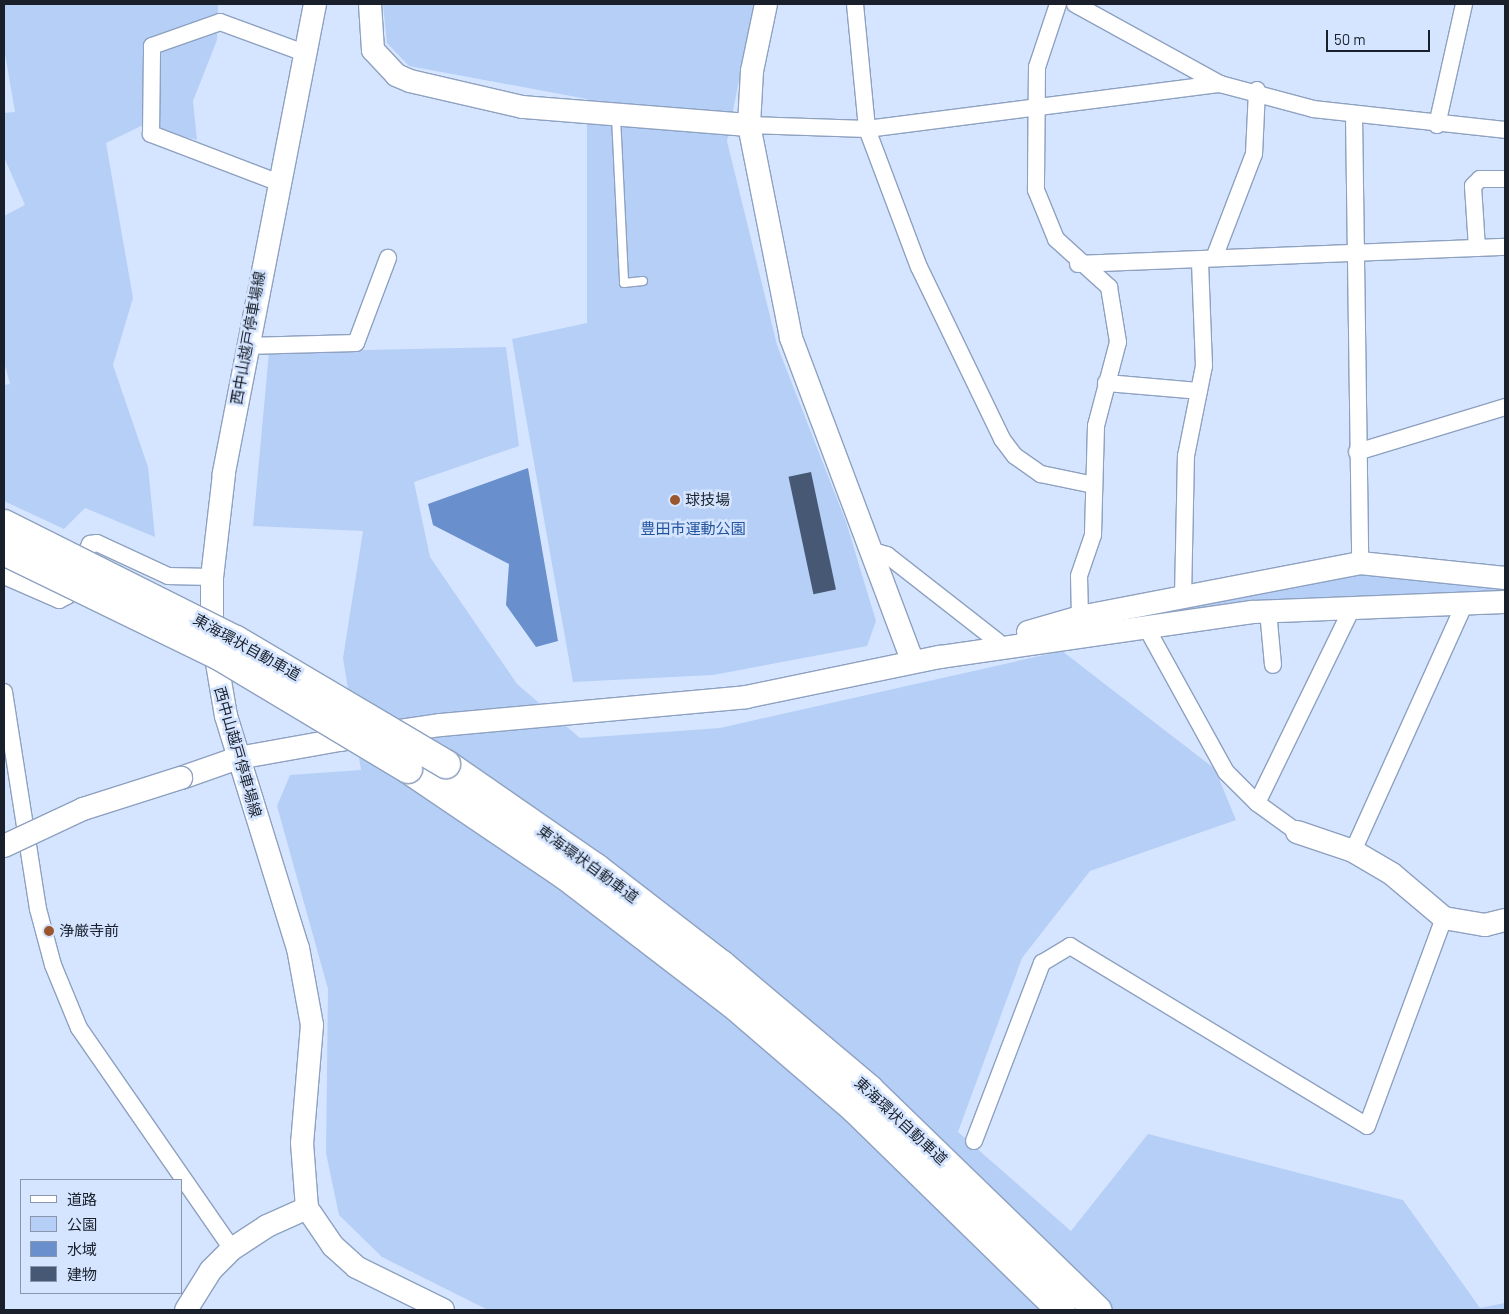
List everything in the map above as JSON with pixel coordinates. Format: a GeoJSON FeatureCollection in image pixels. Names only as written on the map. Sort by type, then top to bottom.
{"type":"FeatureCollection","features":[{"type":"Feature","properties":{"kind":"highway","name":"東海環状自動車道"},"geometry":{"type":"LineString","coordinates":[[4,524],[236,640],[446,764],[596,868],[722,965],[869,1090],[1097,1310]]}},
{"type":"Feature","properties":{"kind":"highway","name":"東海環状自動車道"},"geometry":{"type":"LineString","coordinates":[[4,551],[221,657],[408,769],[566,876],[733,1004],[861,1114],[1061,1310]]}},
{"type":"Feature","properties":{"kind":"street","name":"西中山越戸停車場線"},"geometry":{"type":"LineString","coordinates":[[314,4],[302,52],[246,346],[212,577],[218,679],[238,758],[298,948],[312,1026],[302,1143],[307,1208],[333,1246],[356,1267],[442,1310]]}},
{"type":"Feature","properties":{"kind":"street"},"geometry":{"type":"LineString","coordinates":[[370,4],[367,16],[373,50],[396,75],[523,107],[616,117],[749,125],[867,129],[1033,105],[1220,84],[1257,90],[1313,109],[1437,125],[1505,130]]}},
{"type":"Feature","properties":{"kind":"street"},"geometry":{"type":"LineString","coordinates":[[766,4],[752,71],[749,125],[791,338],[873,551],[913,662]]}},
{"type":"Feature","properties":{"kind":"street"},"geometry":{"type":"LineString","coordinates":[[855,4],[867,129],[919,266],[1002,439],[1015,456],[1041,474],[1094,485]]}},
{"type":"Feature","properties":{"kind":"street"},"geometry":{"type":"LineString","coordinates":[[1058,4],[1041,48],[1033,105],[1033,170],[1040,208],[1056,239],[1078,264],[1106,283],[1113,299],[1118,348],[1106,383],[1096,426],[1093,535],[1077,590],[1080,618]]}},
{"type":"Feature","properties":{"kind":"street"},"geometry":{"type":"LineString","coordinates":[[1075,4],[1220,84]]}},
{"type":"Feature","properties":{"kind":"street"},"geometry":{"type":"LineString","coordinates":[[1437,125],[1464,4]]}},
{"type":"Feature","properties":{"kind":"street"},"geometry":{"type":"LineString","coordinates":[[278,182],[151,134],[152,46],[220,22],[302,52]]}},
{"type":"Feature","properties":{"kind":"street"},"geometry":{"type":"LineString","coordinates":[[1182,597],[1185,465],[1204,366],[1207,259],[1254,154],[1257,90]]}},
{"type":"Feature","properties":{"kind":"street"},"geometry":{"type":"LineString","coordinates":[[1354,115],[1357,452],[1360,563]]}},
{"type":"Feature","properties":{"kind":"street"},"geometry":{"type":"LineString","coordinates":[[1477,248],[1473,186],[1480,179],[1505,179]]}},
{"type":"Feature","properties":{"kind":"street"},"geometry":{"type":"LineString","coordinates":[[1078,264],[1505,247]]}},
{"type":"Feature","properties":{"kind":"street"},"geometry":{"type":"LineString","coordinates":[[246,346],[356,343],[388,258]]}},
{"type":"Feature","properties":{"kind":"street"},"geometry":{"type":"LineString","coordinates":[[1106,383],[1199,391]]}},
{"type":"Feature","properties":{"kind":"street"},"geometry":{"type":"LineString","coordinates":[[1357,452],[1505,407]]}},
{"type":"Feature","properties":{"kind":"street"},"geometry":{"type":"LineString","coordinates":[[4,576],[59,600],[67,596],[90,544],[97,543],[168,576],[212,577]]}},
{"type":"Feature","properties":{"kind":"street"},"geometry":{"type":"LineString","coordinates":[[873,551],[887,555],[996,641]]}},
{"type":"Feature","properties":{"kind":"street"},"geometry":{"type":"LineString","coordinates":[[940,657],[1080,618],[1360,563],[1505,578]]}},
{"type":"Feature","properties":{"kind":"street"},"geometry":{"type":"LineString","coordinates":[[4,846],[83,809],[238,758],[440,725],[746,697],[940,657],[1268,611],[1505,602]]}},
{"type":"Feature","properties":{"kind":"street"},"geometry":{"type":"LineString","coordinates":[[1353,851],[1464,603]]}},
{"type":"Feature","properties":{"kind":"street"},"geometry":{"type":"LineString","coordinates":[[1257,803],[1352,608]]}},
{"type":"Feature","properties":{"kind":"street"},"geometry":{"type":"LineString","coordinates":[[1268,611],[1273,666]]}},
{"type":"Feature","properties":{"kind":"street"},"geometry":{"type":"LineString","coordinates":[[1146,627],[1226,772],[1257,803],[1297,832],[1353,851],[1392,874],[1444,918],[1485,925],[1505,920]]}},
{"type":"Feature","properties":{"kind":"street"},"geometry":{"type":"LineString","coordinates":[[4,692],[38,909],[53,965],[79,1028],[232,1249]]}},
{"type":"Feature","properties":{"kind":"street"},"geometry":{"type":"LineString","coordinates":[[974,1141],[1042,963],[1070,946],[1367,1126],[1444,918]]}},
{"type":"Feature","properties":{"kind":"street"},"geometry":{"type":"LineString","coordinates":[[186,1310],[211,1270],[232,1249],[266,1226],[307,1208]]}},
{"type":"Feature","properties":{"kind":"lane"},"geometry":{"type":"LineString","coordinates":[[616,117],[624,283],[643,281]]}},
{"type":"Feature","properties":{"kind":"green space"},"geometry":{"type":"Polygon","coordinates":[[[4,4],[218,4],[217,40],[193,101],[197,140],[141,126],[106,143],[133,298],[113,365],[148,467],[155,537],[85,508],[64,529],[4,501],[4,385],[10,384],[4,362],[4,216],[25,205],[4,157],[4,113],[15,112],[4,48],[4,4]]]}},
{"type":"Feature","properties":{"kind":"green space","name":"豊田市運動公園"},"geometry":{"type":"Polygon","coordinates":[[[383,4],[754,4],[727,141],[777,345],[846,522],[876,621],[867,646],[713,675],[573,682],[512,339],[587,323],[587,99],[409,66],[387,43],[383,4]]]}},
{"type":"Feature","properties":{"kind":"green space"},"geometry":{"type":"Polygon","coordinates":[[[506,347],[519,446],[414,482],[430,557],[517,684],[580,738],[720,728],[1062,651],[1215,769],[1236,820],[1090,871],[1022,958],[958,1132],[1071,1231],[1148,1134],[1403,1200],[1480,1308],[1505,1303],[1505,1310],[488,1310],[382,1257],[339,1215],[326,1153],[328,989],[277,806],[290,775],[361,770],[343,658],[363,531],[253,526],[269,352],[506,347]]]}},
{"type":"Feature","properties":{"kind":"green space"},"geometry":{"type":"Polygon","coordinates":[[[1349,574],[1505,584],[1505,597],[1105,627],[1105,620],[1349,574]]]}},
{"type":"Feature","properties":{"kind":"water"},"geometry":{"type":"Polygon","coordinates":[[[528,468],[558,641],[536,647],[506,605],[509,564],[433,525],[428,504],[528,468]]]}},
{"type":"Feature","properties":{"kind":"building"},"geometry":{"type":"Polygon","coordinates":[[[811,472],[836,589],[813,594],[789,477],[811,472]]]}},
{"type":"Feature","properties":{"kind":"place","name":"球技場"},"geometry":{"type":"Point","coordinates":[675,500]}},
{"type":"Feature","properties":{"kind":"place","name":"浄厳寺前"},"geometry":{"type":"Point","coordinates":[49,931]}}]}
